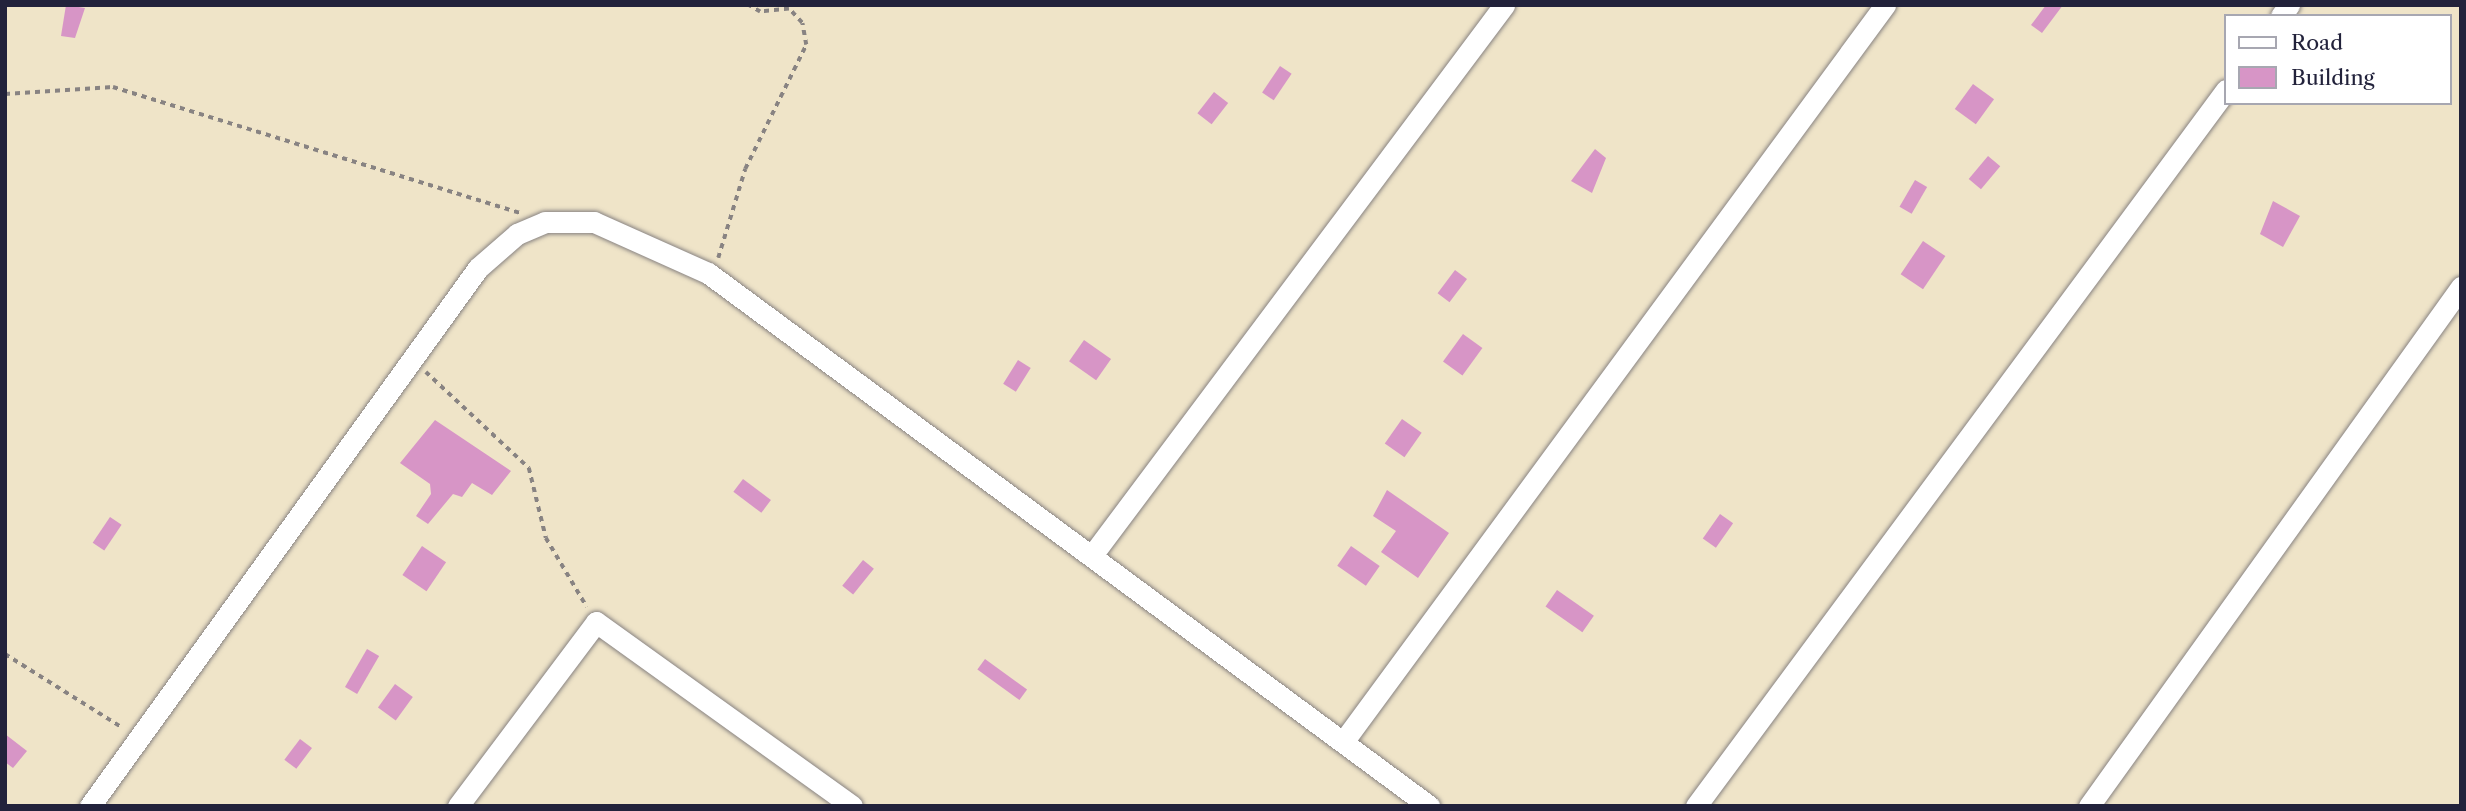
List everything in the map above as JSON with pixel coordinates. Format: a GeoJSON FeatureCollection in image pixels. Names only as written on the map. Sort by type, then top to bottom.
{"type":"FeatureCollection","features":[{"type":"Feature","properties":{"kind":"street"},"geometry":{"type":"LineString","coordinates":[[1343,742],[1885,5]]}},
{"type":"Feature","properties":{"kind":"street"},"geometry":{"type":"LineString","coordinates":[[1093,554],[1494,9]]}},
{"type":"Feature","properties":{"kind":"street"},"geometry":{"type":"LineString","coordinates":[[1696,806],[2224,93]]}},
{"type":"Feature","properties":{"kind":"street"},"geometry":{"type":"LineString","coordinates":[[90,806],[478,268],[517,234],[545,222],[594,222],[708,273],[1093,554],[1430,806]]}},
{"type":"Feature","properties":{"kind":"street"},"geometry":{"type":"LineString","coordinates":[[2089,806],[2461,287]]}},
{"type":"Feature","properties":{"kind":"street"},"geometry":{"type":"LineString","coordinates":[[458,806],[596,622],[852,806]]}},
{"type":"Feature","properties":{"kind":"path"},"geometry":{"type":"LineString","coordinates":[[708,273],[728,242],[745,169],[806,45],[802,23],[789,9],[761,12],[748,5]]}},
{"type":"Feature","properties":{"kind":"path"},"geometry":{"type":"LineString","coordinates":[[5,94],[113,88],[545,222]]}},
{"type":"Feature","properties":{"kind":"path"},"geometry":{"type":"LineString","coordinates":[[411,360],[454,393],[528,468],[546,538],[596,622]]}},
{"type":"Feature","properties":{"kind":"path"},"geometry":{"type":"LineString","coordinates":[[5,653],[140,738]]}},
{"type":"Feature","properties":{"kind":"building"},"geometry":{"type":"Polygon","coordinates":[[[66,5],[85,8],[75,38],[61,36],[66,5]]]}},
{"type":"Feature","properties":{"kind":"building"},"geometry":{"type":"Polygon","coordinates":[[[2046,5],[2063,5],[2042,33],[2031,25],[2046,5]]]}},
{"type":"Feature","properties":{"kind":"building"},"geometry":{"type":"Polygon","coordinates":[[[1280,66],[1292,74],[1274,100],[1262,93],[1280,66]]]}},
{"type":"Feature","properties":{"kind":"building"},"geometry":{"type":"Polygon","coordinates":[[[1973,84],[1994,99],[1976,124],[1955,109],[1973,84]]]}},
{"type":"Feature","properties":{"kind":"building"},"geometry":{"type":"Polygon","coordinates":[[[1214,92],[1228,103],[1212,124],[1197,113],[1214,92]]]}},
{"type":"Feature","properties":{"kind":"building"},"geometry":{"type":"Polygon","coordinates":[[[1595,149],[1606,158],[1592,193],[1571,181],[1595,149]]]}},
{"type":"Feature","properties":{"kind":"building"},"geometry":{"type":"Polygon","coordinates":[[[1988,156],[2000,166],[1981,189],[1969,179],[1988,156]]]}},
{"type":"Feature","properties":{"kind":"building"},"geometry":{"type":"Polygon","coordinates":[[[1915,180],[1927,187],[1912,214],[1900,207],[1915,180]]]}},
{"type":"Feature","properties":{"kind":"building"},"geometry":{"type":"Polygon","coordinates":[[[2273,201],[2300,216],[2283,247],[2260,234],[2273,201]]]}},
{"type":"Feature","properties":{"kind":"building"},"geometry":{"type":"Polygon","coordinates":[[[1923,241],[1945,256],[1923,289],[1901,274],[1923,241]]]}},
{"type":"Feature","properties":{"kind":"building"},"geometry":{"type":"Polygon","coordinates":[[[1455,270],[1467,279],[1450,302],[1438,293],[1455,270]]]}},
{"type":"Feature","properties":{"kind":"building"},"geometry":{"type":"Polygon","coordinates":[[[1463,334],[1482,348],[1462,376],[1443,362],[1463,334]]]}},
{"type":"Feature","properties":{"kind":"building"},"geometry":{"type":"Polygon","coordinates":[[[1084,340],[1111,359],[1096,380],[1069,361],[1084,340]]]}},
{"type":"Feature","properties":{"kind":"building"},"geometry":{"type":"Polygon","coordinates":[[[1018,360],[1031,368],[1016,392],[1003,384],[1018,360]]]}},
{"type":"Feature","properties":{"kind":"building"},"geometry":{"type":"Polygon","coordinates":[[[1402,419],[1422,433],[1404,457],[1385,444],[1402,419]]]}},
{"type":"Feature","properties":{"kind":"building"},"geometry":{"type":"Polygon","coordinates":[[[435,420],[511,471],[492,495],[472,483],[462,497],[453,494],[428,524],[416,516],[431,494],[430,484],[400,463],[435,420]]]}},
{"type":"Feature","properties":{"kind":"building"},"geometry":{"type":"Polygon","coordinates":[[[743,479],[771,500],[761,513],[733,492],[743,479]]]}},
{"type":"Feature","properties":{"kind":"building"},"geometry":{"type":"Polygon","coordinates":[[[1387,490],[1449,533],[1418,578],[1381,552],[1396,531],[1373,516],[1387,490]]]}},
{"type":"Feature","properties":{"kind":"building"},"geometry":{"type":"Polygon","coordinates":[[[1720,514],[1733,523],[1716,548],[1703,539],[1720,514]]]}},
{"type":"Feature","properties":{"kind":"building"},"geometry":{"type":"Polygon","coordinates":[[[110,517],[122,525],[104,551],[93,543],[110,517]]]}},
{"type":"Feature","properties":{"kind":"building"},"geometry":{"type":"Polygon","coordinates":[[[422,546],[446,562],[426,591],[402,575],[422,546]]]}},
{"type":"Feature","properties":{"kind":"building"},"geometry":{"type":"Polygon","coordinates":[[[1351,546],[1380,566],[1366,586],[1337,566],[1351,546]]]}},
{"type":"Feature","properties":{"kind":"building"},"geometry":{"type":"Polygon","coordinates":[[[863,560],[874,569],[853,594],[842,586],[863,560]]]}},
{"type":"Feature","properties":{"kind":"building"},"geometry":{"type":"Polygon","coordinates":[[[1557,590],[1594,616],[1582,632],[1546,606],[1557,590]]]}},
{"type":"Feature","properties":{"kind":"building"},"geometry":{"type":"Polygon","coordinates":[[[367,649],[379,656],[357,694],[345,687],[367,649]]]}},
{"type":"Feature","properties":{"kind":"building"},"geometry":{"type":"Polygon","coordinates":[[[985,659],[1027,690],[1019,700],[977,670],[985,659]]]}},
{"type":"Feature","properties":{"kind":"building"},"geometry":{"type":"Polygon","coordinates":[[[395,684],[413,697],[396,720],[378,707],[395,684]]]}},
{"type":"Feature","properties":{"kind":"building"},"geometry":{"type":"Polygon","coordinates":[[[5,734],[27,751],[13,768],[5,762],[5,734]]]}},
{"type":"Feature","properties":{"kind":"building"},"geometry":{"type":"Polygon","coordinates":[[[300,739],[312,748],[296,769],[284,760],[300,739]]]}}]}
